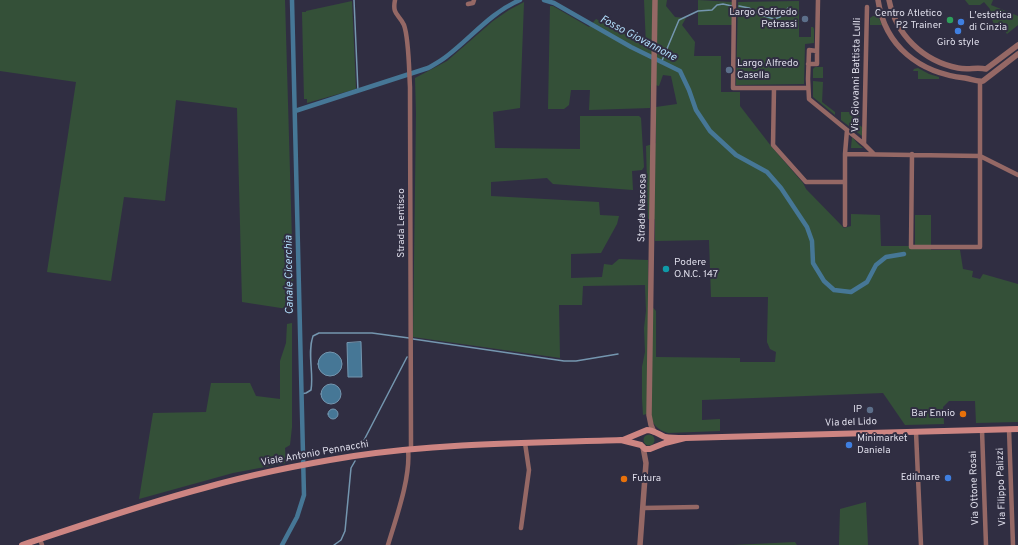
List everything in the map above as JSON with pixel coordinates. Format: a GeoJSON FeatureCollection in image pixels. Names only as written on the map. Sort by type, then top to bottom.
{"type":"FeatureCollection","features":[{"type":"Feature","properties":{"kind":"main road","name":"Via del Lido"},"geometry":{"type":"LineString","coordinates":[[655,433],[665,437],[685,438],[1018,429]]}},
{"type":"Feature","properties":{"kind":"main road"},"geometry":{"type":"LineString","coordinates":[[647,430],[655,433],[659,440],[655,448],[648,450],[642,446],[639,440],[643,433],[647,430]]}},
{"type":"Feature","properties":{"kind":"main road","name":"Viale Antonio Pennacchi"},"geometry":{"type":"LineString","coordinates":[[22,545],[41,542],[191,491],[312,463],[410,449],[621,440],[643,433]]}},
{"type":"Feature","properties":{"kind":"main road","name":"Via del Lido"},"geometry":{"type":"LineString","coordinates":[[655,448],[665,443],[685,438]]}},
{"type":"Feature","properties":{"kind":"main road","name":"Viale Antonio Pennacchi"},"geometry":{"type":"LineString","coordinates":[[621,440],[642,446]]}},
{"type":"Feature","properties":{"kind":"street","name":"Strada Lentisco"},"geometry":{"type":"LineString","coordinates":[[388,545],[406,478],[410,449],[412,225],[410,80],[406,32],[403,23],[395,12],[395,0]]}},
{"type":"Feature","properties":{"kind":"street"},"geometry":{"type":"LineString","coordinates":[[468,4],[473,3],[474,0]]}},
{"type":"Feature","properties":{"kind":"street","name":"Strada Nascosa"},"geometry":{"type":"LineString","coordinates":[[655,0],[649,415],[651,426],[655,433]]}},
{"type":"Feature","properties":{"kind":"street"},"geometry":{"type":"LineString","coordinates":[[734,0],[733,88],[808,88]]}},
{"type":"Feature","properties":{"kind":"street"},"geometry":{"type":"LineString","coordinates":[[808,64],[817,64],[818,0]]}},
{"type":"Feature","properties":{"kind":"street"},"geometry":{"type":"LineString","coordinates":[[878,0],[886,27],[907,55],[927,68],[947,76],[980,80],[1018,54]]}},
{"type":"Feature","properties":{"kind":"street"},"geometry":{"type":"LineString","coordinates":[[889,0],[893,17],[904,36],[920,52],[930,58],[959,68],[988,68],[1018,45]]}},
{"type":"Feature","properties":{"kind":"street","name":"Via Giovanni Battista Lulli"},"geometry":{"type":"LineString","coordinates":[[864,144],[867,7]]}},
{"type":"Feature","properties":{"kind":"street"},"geometry":{"type":"LineString","coordinates":[[896,42],[904,36]]}},
{"type":"Feature","properties":{"kind":"street"},"geometry":{"type":"LineString","coordinates":[[817,50],[809,50],[808,97],[811,102],[864,144],[874,154]]}},
{"type":"Feature","properties":{"kind":"street"},"geometry":{"type":"LineString","coordinates":[[912,154],[911,248],[980,247],[980,80],[987,73],[983,68]]}},
{"type":"Feature","properties":{"kind":"street"},"geometry":{"type":"LineString","coordinates":[[976,69],[973,75],[980,80]]}},
{"type":"Feature","properties":{"kind":"street"},"geometry":{"type":"LineString","coordinates":[[774,88],[773,145],[806,182],[845,182]]}},
{"type":"Feature","properties":{"kind":"street"},"geometry":{"type":"LineString","coordinates":[[845,225],[847,130]]}},
{"type":"Feature","properties":{"kind":"street"},"geometry":{"type":"LineString","coordinates":[[846,154],[980,156],[1018,174]]}},
{"type":"Feature","properties":{"kind":"street","name":"Strada Nascosa"},"geometry":{"type":"LineString","coordinates":[[643,433],[649,415]]}},
{"type":"Feature","properties":{"kind":"street","name":"Via Filippo Palizzi"},"geometry":{"type":"LineString","coordinates":[[1009,429],[1013,545]]}},
{"type":"Feature","properties":{"kind":"street","name":"Via Ottone Rosai"},"geometry":{"type":"LineString","coordinates":[[982,430],[986,545]]}},
{"type":"Feature","properties":{"kind":"street"},"geometry":{"type":"LineString","coordinates":[[916,432],[921,545]]}},
{"type":"Feature","properties":{"kind":"street"},"geometry":{"type":"LineString","coordinates":[[521,528],[529,470],[525,444]]}},
{"type":"Feature","properties":{"kind":"street"},"geometry":{"type":"LineString","coordinates":[[640,545],[646,463],[642,446]]}},
{"type":"Feature","properties":{"kind":"street"},"geometry":{"type":"LineString","coordinates":[[646,463],[655,448]]}},
{"type":"Feature","properties":{"kind":"street"},"geometry":{"type":"LineString","coordinates":[[643,508],[697,507]]}},
{"type":"Feature","properties":{"kind":"street"},"geometry":{"type":"LineString","coordinates":[[1012,514],[1018,514]]}},
{"type":"Feature","properties":{"kind":"green space"},"geometry":{"type":"Polygon","coordinates":[[[0,0],[285,0],[294,310],[242,302],[237,108],[176,100],[165,201],[124,197],[111,281],[47,272],[76,82],[0,71],[0,0]]]}},
{"type":"Feature","properties":{"kind":"green space"},"geometry":{"type":"Polygon","coordinates":[[[644,0],[667,0],[666,6],[675,17],[686,18],[682,25],[695,42],[694,56],[721,56],[721,92],[740,92],[740,106],[771,146],[803,183],[806,189],[844,228],[851,226],[851,214],[880,215],[881,246],[915,246],[915,215],[931,215],[931,250],[960,250],[963,269],[973,271],[972,277],[980,279],[983,274],[1018,284],[1018,422],[976,423],[975,401],[949,401],[943,407],[944,424],[905,425],[883,393],[702,400],[702,420],[720,419],[720,431],[664,432],[653,423],[650,413],[643,415],[642,367],[645,352],[645,285],[583,286],[582,305],[559,305],[560,358],[413,337],[416,113],[415,78],[447,61],[493,21],[524,2],[520,108],[493,112],[495,148],[580,149],[580,116],[639,116],[641,118],[644,167],[642,170],[632,171],[633,190],[553,184],[547,178],[491,182],[491,196],[599,202],[600,215],[619,216],[617,224],[601,253],[571,254],[571,278],[602,277],[604,264],[612,265],[619,259],[648,260],[648,302],[656,311],[656,357],[740,358],[740,362],[775,362],[776,352],[770,349],[767,342],[768,297],[711,297],[709,240],[655,241],[655,219],[648,219],[646,146],[656,143],[656,107],[677,104],[671,76],[663,75],[659,86],[651,84],[650,108],[589,110],[590,90],[571,90],[569,105],[564,109],[548,109],[550,6],[553,6],[589,27],[596,19],[646,45],[644,0]]]}},
{"type":"Feature","properties":{"kind":"green space"},"geometry":{"type":"Polygon","coordinates":[[[698,0],[732,2],[732,25],[698,25],[698,0]]]}},
{"type":"Feature","properties":{"kind":"green space"},"geometry":{"type":"Polygon","coordinates":[[[965,0],[993,0],[991,5],[1018,16],[1018,25],[1007,34],[1001,25],[996,28],[988,11],[990,9],[984,2],[980,5],[969,5],[965,0]]]}},
{"type":"Feature","properties":{"kind":"green space"},"geometry":{"type":"Polygon","coordinates":[[[352,1],[356,89],[307,103],[307,99],[304,99],[302,12],[352,1]]]}},
{"type":"Feature","properties":{"kind":"green space"},"geometry":{"type":"Polygon","coordinates":[[[799,1],[799,37],[811,37],[811,27],[814,29],[814,43],[805,44],[804,84],[736,85],[738,2],[799,1]]]}},
{"type":"Feature","properties":{"kind":"green space"},"geometry":{"type":"Polygon","coordinates":[[[873,16],[878,16],[882,25],[870,25],[870,18],[873,16]]]}},
{"type":"Feature","properties":{"kind":"green space"},"geometry":{"type":"Polygon","coordinates":[[[815,67],[823,67],[823,78],[813,78],[813,69],[815,67]]]}},
{"type":"Feature","properties":{"kind":"green space"},"geometry":{"type":"Polygon","coordinates":[[[918,68],[939,77],[939,79],[918,79],[918,71],[913,71],[914,69],[918,68]]]}},
{"type":"Feature","properties":{"kind":"green space"},"geometry":{"type":"Polygon","coordinates":[[[813,81],[823,82],[822,102],[835,112],[835,115],[813,97],[813,81]]]}},
{"type":"Feature","properties":{"kind":"green space"},"geometry":{"type":"Polygon","coordinates":[[[841,112],[859,112],[859,125],[862,127],[862,136],[841,120],[841,112]]]}},
{"type":"Feature","properties":{"kind":"green space"},"geometry":{"type":"Polygon","coordinates":[[[852,137],[858,144],[863,148],[851,148],[852,137]]]}},
{"type":"Feature","properties":{"kind":"green space"},"geometry":{"type":"Polygon","coordinates":[[[292,323],[292,427],[290,445],[285,448],[286,463],[233,473],[139,499],[153,413],[206,412],[211,383],[250,383],[256,396],[280,399],[280,361],[286,343],[287,324],[292,323]]]}},
{"type":"Feature","properties":{"kind":"green space"},"geometry":{"type":"Polygon","coordinates":[[[649,434],[653,436],[655,440],[653,444],[649,446],[645,444],[643,440],[645,436],[649,434]]]}},
{"type":"Feature","properties":{"kind":"green space"},"geometry":{"type":"Polygon","coordinates":[[[866,502],[868,545],[839,545],[840,509],[866,502]]]}},
{"type":"Feature","properties":{"kind":"green space"},"geometry":{"type":"Polygon","coordinates":[[[795,542],[797,545],[733,545],[795,542]]]}},
{"type":"Feature","properties":{"kind":"water"},"geometry":{"type":"Polygon","coordinates":[[[361,342],[362,377],[348,377],[347,343],[361,342]]]}},
{"type":"Feature","properties":{"kind":"water"},"geometry":{"type":"Polygon","coordinates":[[[330,352],[335,353],[341,359],[341,369],[335,375],[330,376],[325,375],[319,369],[318,364],[319,359],[325,353],[330,352]]]}},
{"type":"Feature","properties":{"kind":"water"},"geometry":{"type":"Polygon","coordinates":[[[331,384],[338,387],[341,394],[338,401],[331,404],[324,401],[321,394],[324,387],[331,384]]]}},
{"type":"Feature","properties":{"kind":"water"},"geometry":{"type":"Polygon","coordinates":[[[333,409],[338,414],[333,419],[328,414],[333,409]]]}},
{"type":"Feature","properties":{"kind":"waterway","name":"Canale Cicerchia"},"geometry":{"type":"LineString","coordinates":[[282,545],[297,517],[304,495],[292,0]]}},
{"type":"Feature","properties":{"kind":"waterway"},"geometry":{"type":"LineString","coordinates":[[354,0],[358,91]]}},
{"type":"Feature","properties":{"kind":"waterway","name":"Fosso Giovannone"},"geometry":{"type":"LineString","coordinates":[[295,111],[428,68],[445,58],[490,18],[509,5],[520,0]]}},
{"type":"Feature","properties":{"kind":"waterway","name":"Fosso Giovannone"},"geometry":{"type":"LineString","coordinates":[[544,0],[554,3],[631,47],[680,71],[696,110],[710,131],[736,155],[767,172],[781,188],[807,227],[812,241],[813,263],[824,281],[834,290],[851,292],[867,282],[876,265],[886,257],[904,254]]}},
{"type":"Feature","properties":{"kind":"waterway"},"geometry":{"type":"LineString","coordinates":[[661,63],[679,20],[698,11],[712,10],[717,5],[723,4],[732,6]]}},
{"type":"Feature","properties":{"kind":"waterway"},"geometry":{"type":"LineString","coordinates":[[739,6],[749,8],[761,15],[774,19],[780,17],[788,8]]}},
{"type":"Feature","properties":{"kind":"waterway"},"geometry":{"type":"LineString","coordinates":[[301,394],[311,390],[311,343],[313,336],[319,333],[372,333],[409,338]]}},
{"type":"Feature","properties":{"kind":"waterway"},"geometry":{"type":"LineString","coordinates":[[413,339],[564,361],[576,361],[618,354]]}},
{"type":"Feature","properties":{"kind":"waterway"},"geometry":{"type":"LineString","coordinates":[[362,444],[407,357]]}},
{"type":"Feature","properties":{"kind":"waterway"},"geometry":{"type":"LineString","coordinates":[[334,545],[341,540],[345,531],[351,468],[355,461]]}},
{"type":"Feature","properties":{"kind":"place","name":"Largo Goffredo Petrassi"},"geometry":{"type":"Point","coordinates":[805,19]}},
{"type":"Feature","properties":{"kind":"place","name":"Centro Atletico P2 Trainer"},"geometry":{"type":"Point","coordinates":[950,20]}},
{"type":"Feature","properties":{"kind":"place","name":"L'estetica di Cinzia"},"geometry":{"type":"Point","coordinates":[961,22]}},
{"type":"Feature","properties":{"kind":"place","name":"Girò style"},"geometry":{"type":"Point","coordinates":[958,31]}},
{"type":"Feature","properties":{"kind":"place","name":"Largo Alfredo Casella"},"geometry":{"type":"Point","coordinates":[729,70]}},
{"type":"Feature","properties":{"kind":"place","name":"Podere O.N.C. 147"},"geometry":{"type":"Point","coordinates":[666,269]}},
{"type":"Feature","properties":{"kind":"place","name":"IP"},"geometry":{"type":"Point","coordinates":[870,410]}},
{"type":"Feature","properties":{"kind":"place","name":"Bar Ennio"},"geometry":{"type":"Point","coordinates":[963,414]}},
{"type":"Feature","properties":{"kind":"place","name":"Minimarket Daniela"},"geometry":{"type":"Point","coordinates":[849,445]}},
{"type":"Feature","properties":{"kind":"place","name":"Edilmare"},"geometry":{"type":"Point","coordinates":[948,478]}},
{"type":"Feature","properties":{"kind":"place","name":"Futura"},"geometry":{"type":"Point","coordinates":[624,479]}}]}
